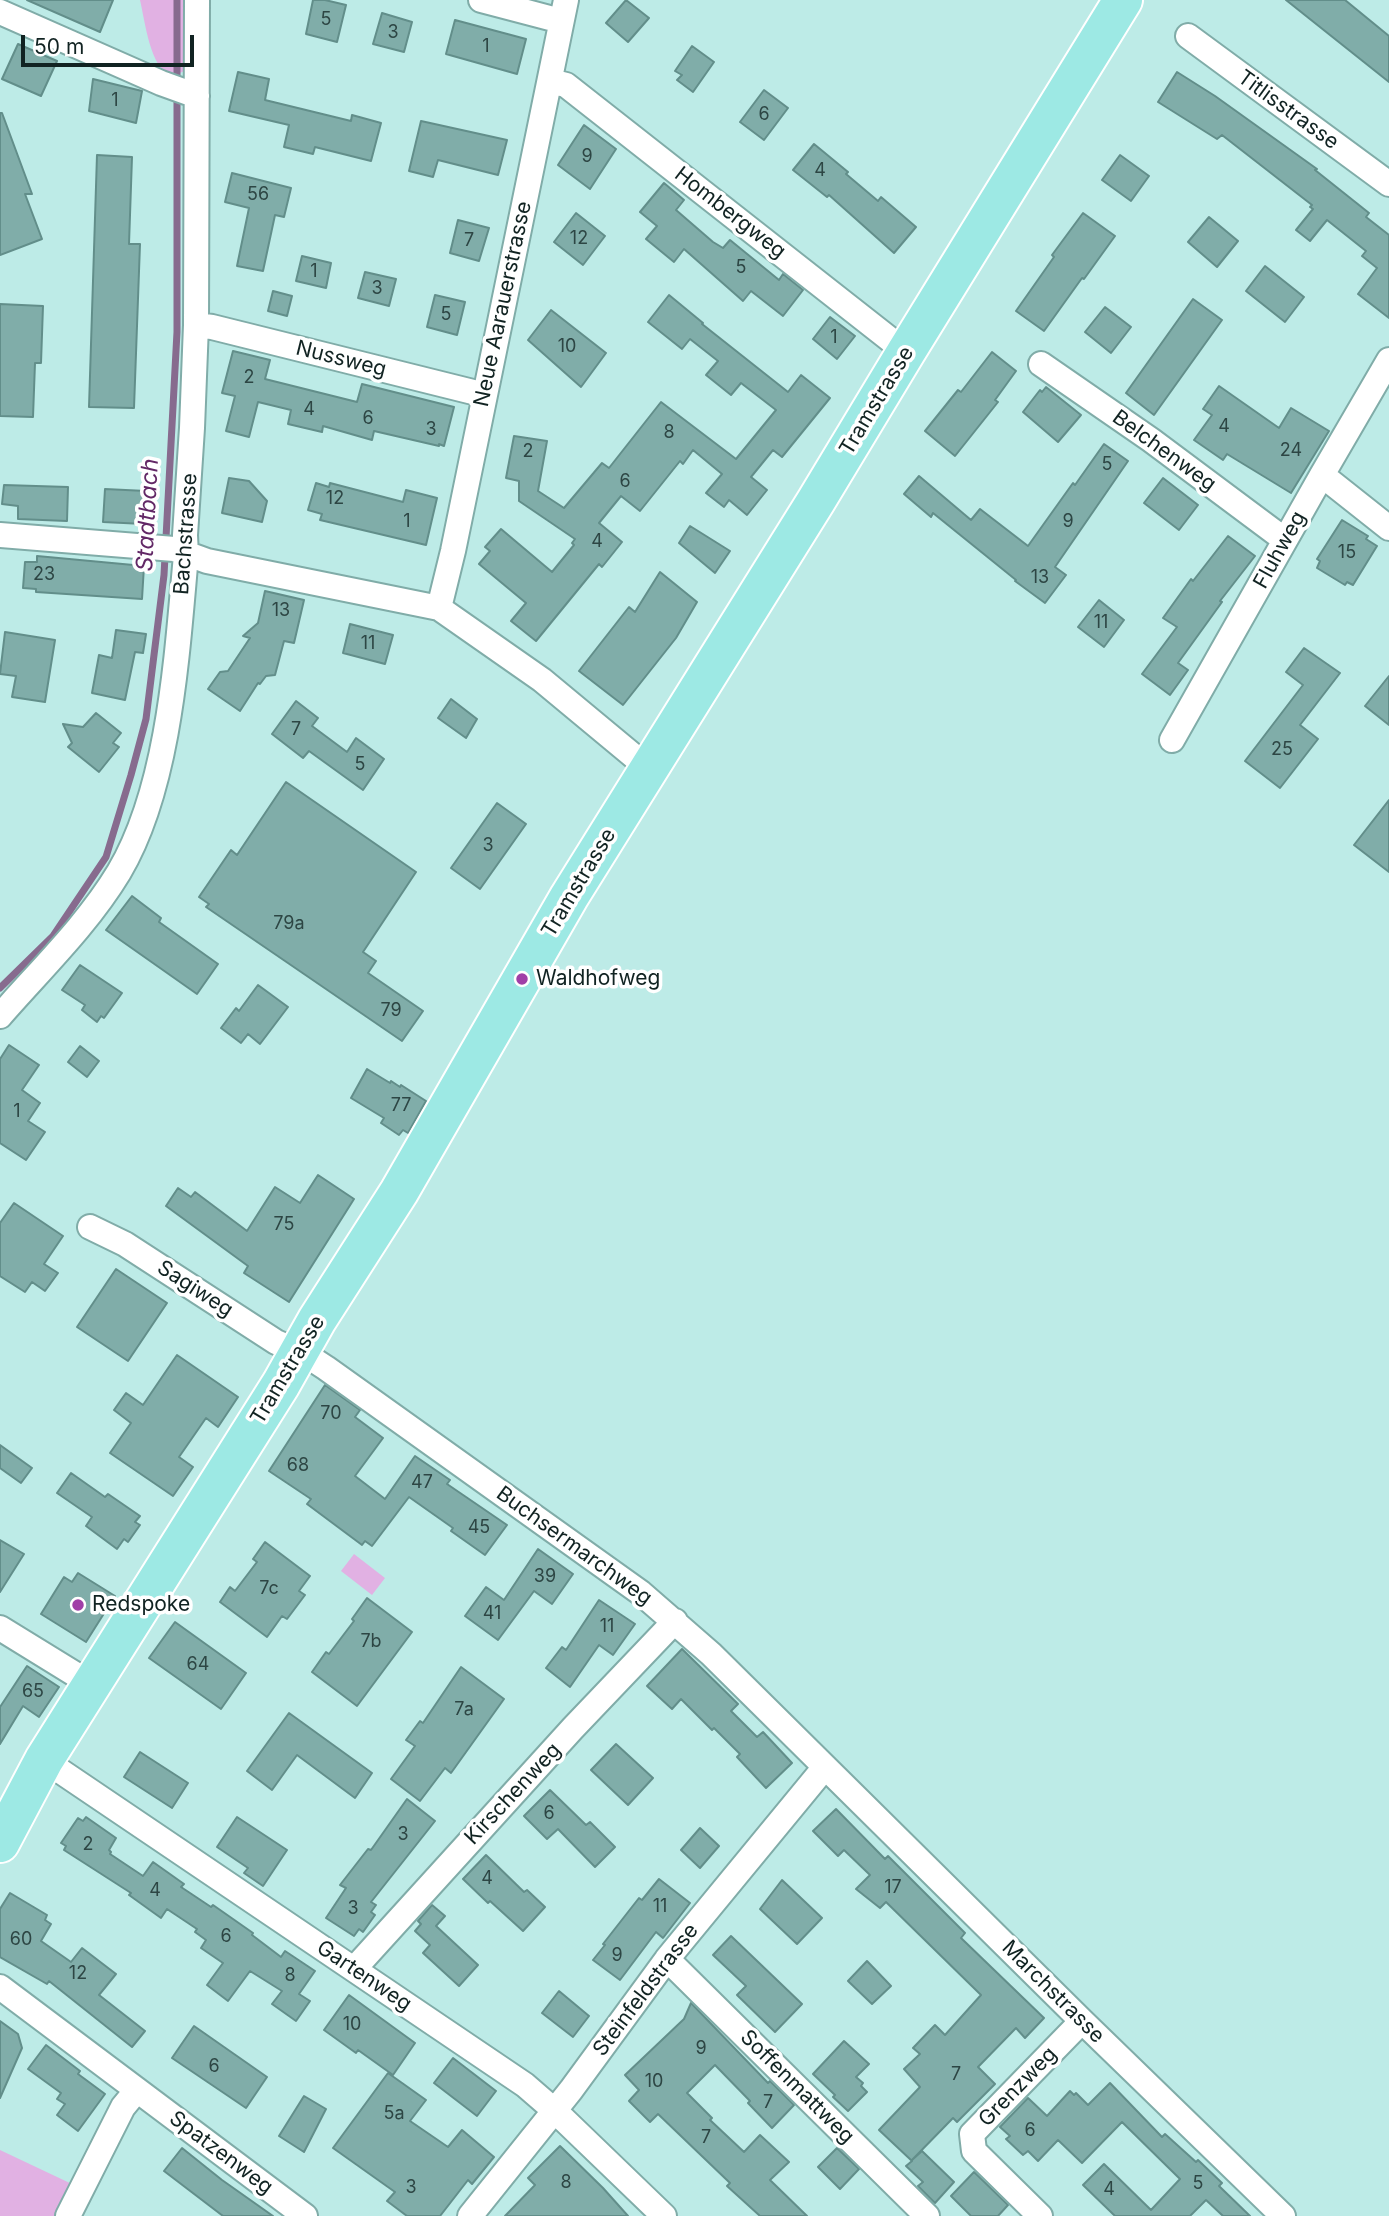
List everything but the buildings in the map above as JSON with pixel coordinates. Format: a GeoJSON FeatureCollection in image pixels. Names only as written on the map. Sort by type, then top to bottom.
{"type":"FeatureCollection","features":[{"type":"Feature","properties":{"kind":"main road","name":"Tramstrasse"},"geometry":{"type":"LineString","coordinates":[[0,1843],[44,1760],[398,1192],[569,897],[1124,0]]}},
{"type":"Feature","properties":{"kind":"street","name":"Bachstrasse"},"geometry":{"type":"LineString","coordinates":[[0,1016],[82,924],[120,871],[146,813],[160,759],[173,691],[174,551],[185,535],[192,428],[196,325],[197,0]]}},
{"type":"Feature","properties":{"kind":"street"},"geometry":{"type":"LineString","coordinates":[[481,0],[564,10]]}},
{"type":"Feature","properties":{"kind":"street","name":"Neue Aarauerstrasse"},"geometry":{"type":"LineString","coordinates":[[439,608],[564,10]]}},
{"type":"Feature","properties":{"kind":"street"},"geometry":{"type":"LineString","coordinates":[[0,12],[161,83],[197,96]]}},
{"type":"Feature","properties":{"kind":"street","name":"Titlisstrasse"},"geometry":{"type":"LineString","coordinates":[[1188,36],[1389,184]]}},
{"type":"Feature","properties":{"kind":"street","name":"Hombergweg"},"geometry":{"type":"LineString","coordinates":[[550,81],[566,85],[906,352]]}},
{"type":"Feature","properties":{"kind":"street","name":"Nussweg"},"geometry":{"type":"LineString","coordinates":[[196,325],[485,395]]}},
{"type":"Feature","properties":{"kind":"street","name":"Fluhweg"},"geometry":{"type":"LineString","coordinates":[[1172,740],[1389,360]]}},
{"type":"Feature","properties":{"kind":"street","name":"Belchenweg"},"geometry":{"type":"LineString","coordinates":[[1041,364],[1151,440],[1285,540]]}},
{"type":"Feature","properties":{"kind":"street"},"geometry":{"type":"LineString","coordinates":[[1322,475],[1389,528]]}},
{"type":"Feature","properties":{"kind":"street"},"geometry":{"type":"LineString","coordinates":[[0,535],[174,551],[207,561],[439,608],[542,680],[648,768]]}},
{"type":"Feature","properties":{"kind":"street","name":"Sagiweg"},"geometry":{"type":"LineString","coordinates":[[90,1227],[125,1244],[276,1342],[300,1352]]}},
{"type":"Feature","properties":{"kind":"street","name":"Buchsermarchweg"},"geometry":{"type":"LineString","coordinates":[[300,1352],[630,1586],[675,1621],[712,1654],[825,1767]]}},
{"type":"Feature","properties":{"kind":"street","name":"Kirschenweg"},"geometry":{"type":"LineString","coordinates":[[354,1969],[675,1621]]}},
{"type":"Feature","properties":{"kind":"street"},"geometry":{"type":"LineString","coordinates":[[0,1628],[91,1684]]}},
{"type":"Feature","properties":{"kind":"street","name":"Gartenweg"},"geometry":{"type":"LineString","coordinates":[[44,1760],[525,2085],[664,2216]]}},
{"type":"Feature","properties":{"kind":"street","name":"Steinfeldstrasse"},"geometry":{"type":"LineString","coordinates":[[470,2216],[555,2111],[667,1959],[825,1767]]}},
{"type":"Feature","properties":{"kind":"street","name":"Marchstrasse"},"geometry":{"type":"LineString","coordinates":[[825,1767],[1283,2216]]}},
{"type":"Feature","properties":{"kind":"street","name":"Soffenmattweg"},"geometry":{"type":"LineString","coordinates":[[667,1959],[927,2216]]}},
{"type":"Feature","properties":{"kind":"street","name":"Spatzenweg"},"geometry":{"type":"LineString","coordinates":[[0,1987],[305,2216]]}},
{"type":"Feature","properties":{"kind":"street","name":"Grenzweg"},"geometry":{"type":"LineString","coordinates":[[1040,2216],[974,2151],[972,2134],[1082,2021]]}},
{"type":"Feature","properties":{"kind":"street"},"geometry":{"type":"LineString","coordinates":[[68,2216],[123,2107],[136,2090]]}},
{"type":"Feature","properties":{"kind":"shaded area"},"geometry":{"type":"Polygon","coordinates":[[[140,0],[188,0],[185,71],[171,76],[158,64],[153,54],[140,0]]]}},
{"type":"Feature","properties":{"kind":"shaded area"},"geometry":{"type":"Polygon","coordinates":[[[354,1554],[385,1578],[372,1595],[341,1571],[354,1554]]]}},
{"type":"Feature","properties":{"kind":"shaded area"},"geometry":{"type":"Polygon","coordinates":[[[0,2150],[74,2185],[58,2216],[0,2216],[0,2150]]]}},
{"type":"Feature","properties":{"kind":"waterway","name":"Stadtbach"},"geometry":{"type":"LineString","coordinates":[[0,988],[53,936],[106,857],[146,719],[164,575],[177,332],[177,0]]}},
{"type":"Feature","properties":{"kind":"place","name":"Waldhofweg"},"geometry":{"type":"Point","coordinates":[522,979]}},
{"type":"Feature","properties":{"kind":"place","name":"Redspoke"},"geometry":{"type":"Point","coordinates":[78,1605]}}]}
